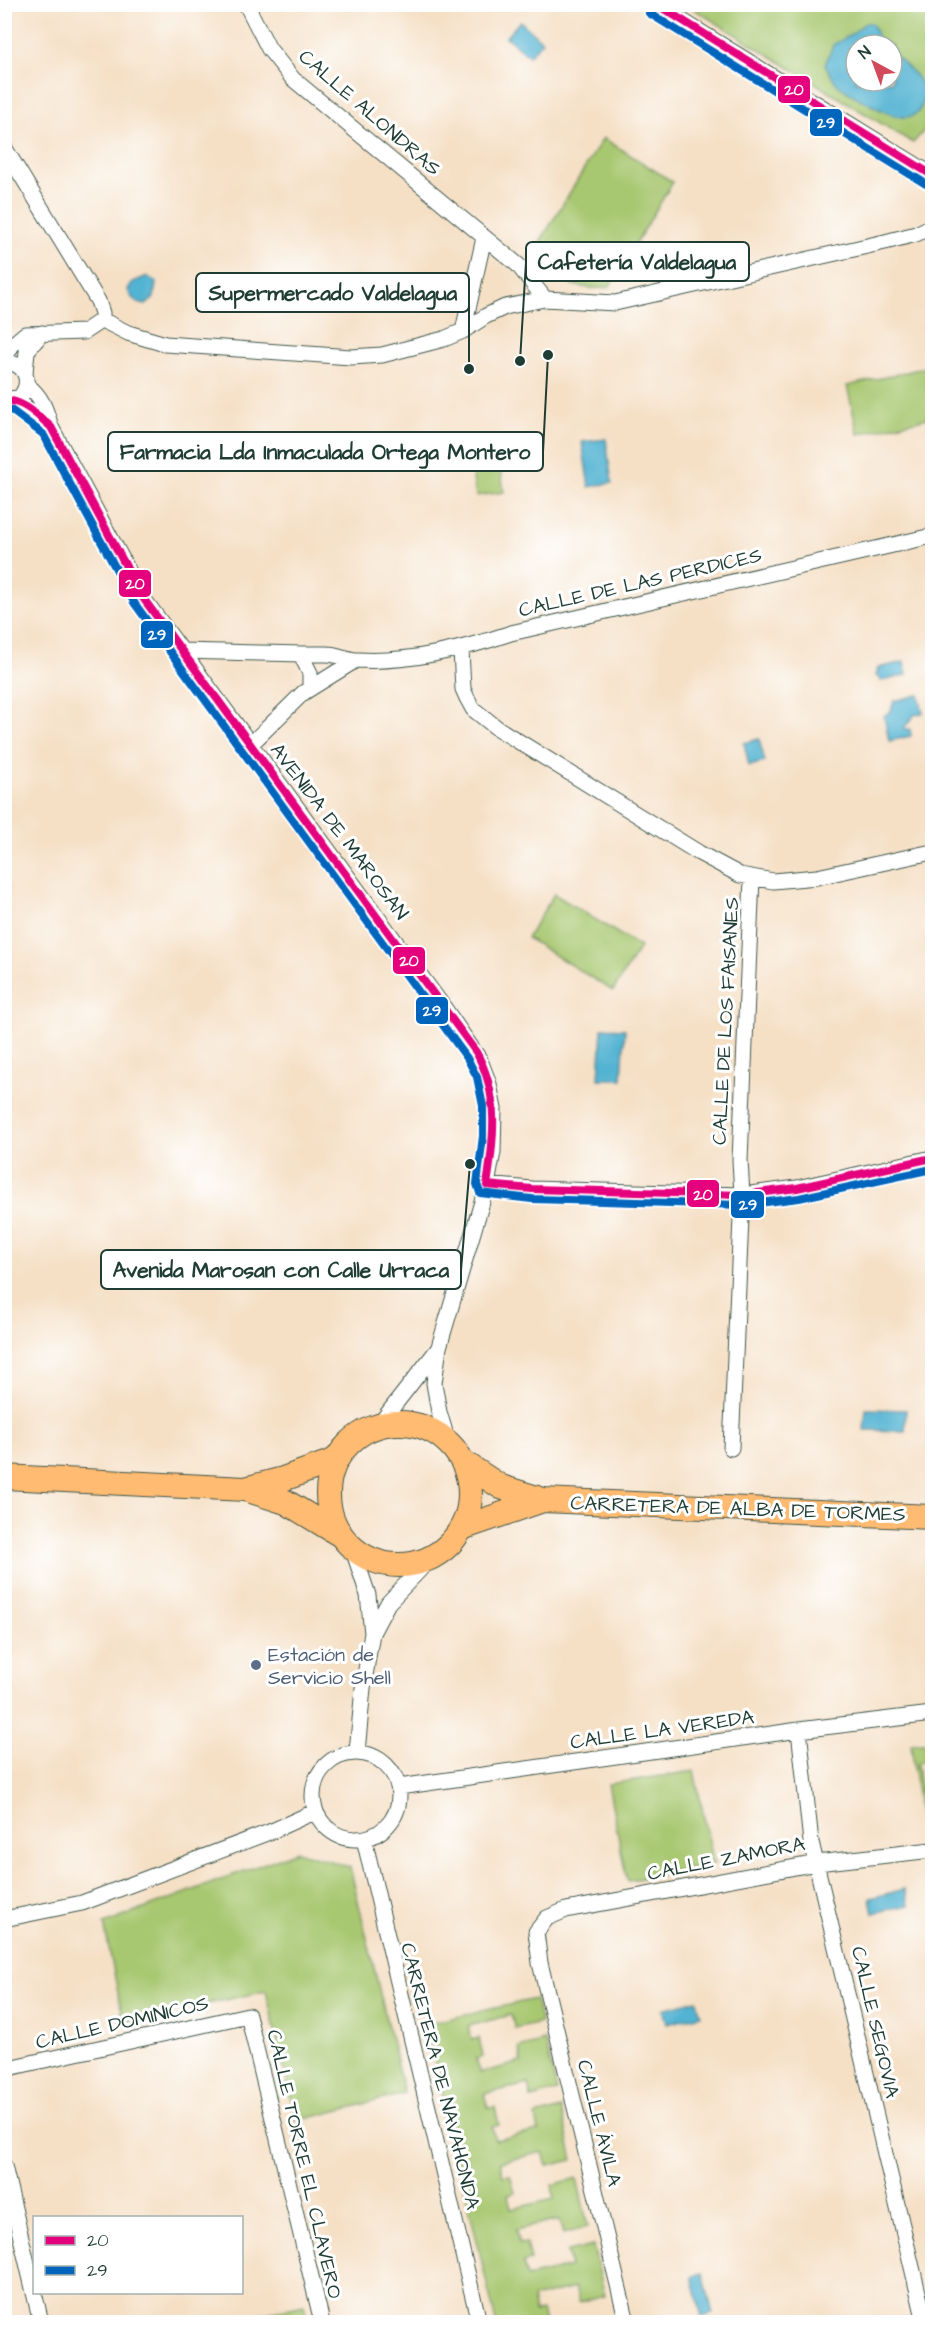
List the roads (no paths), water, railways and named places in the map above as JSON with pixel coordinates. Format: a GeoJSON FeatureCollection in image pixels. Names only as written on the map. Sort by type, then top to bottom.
{"type":"FeatureCollection","features":[{"type":"Feature","properties":{"kind":"main road"},"geometry":{"type":"LineString","coordinates":[[10,1476],[245,1489],[286,1502],[346,1542],[376,1562],[401,1566],[431,1558],[449,1545],[462,1528],[469,1508],[470,1484],[463,1462],[448,1442],[428,1429],[406,1423],[378,1426],[356,1437],[336,1460],[328,1483],[329,1510],[346,1542]]}},
{"type":"Feature","properties":{"kind":"main road"},"geometry":{"type":"LineString","coordinates":[[245,1489],[283,1479],[336,1460]]}},
{"type":"Feature","properties":{"kind":"main road","name":"CARRETERA DE ALBA DE TORMES"},"geometry":{"type":"LineString","coordinates":[[463,1462],[501,1487],[543,1500],[933,1517]]}},
{"type":"Feature","properties":{"kind":"main road","name":"CARRETERA DE ALBA DE TORMES"},"geometry":{"type":"LineString","coordinates":[[462,1528],[543,1500]]}},
{"type":"Feature","properties":{"kind":"street","name":"CALLE ALONDRAS"},"geometry":{"type":"LineString","coordinates":[[246,4],[269,49],[293,79],[518,265],[546,299]]}},
{"type":"Feature","properties":{"kind":"street"},"geometry":{"type":"LineString","coordinates":[[655,4],[933,175]]}},
{"type":"Feature","properties":{"kind":"street"},"geometry":{"type":"LineString","coordinates":[[4,147],[98,301],[102,320]]}},
{"type":"Feature","properties":{"kind":"street"},"geometry":{"type":"LineString","coordinates":[[102,320],[128,333],[165,344],[351,357],[382,355],[419,346],[463,331],[486,316],[505,308],[546,299],[615,303],[885,242],[916,234],[933,226]]}},
{"type":"Feature","properties":{"kind":"street"},"geometry":{"type":"LineString","coordinates":[[463,331],[484,238]]}},
{"type":"Feature","properties":{"kind":"street"},"geometry":{"type":"LineString","coordinates":[[26,379],[16,364],[4,361],[12,345],[25,334],[84,332],[102,320]]}},
{"type":"Feature","properties":{"kind":"street"},"geometry":{"type":"LineString","coordinates":[[9,400],[20,397],[26,379],[27,351],[42,333]]}},
{"type":"Feature","properties":{"kind":"street","name":"AVENIDA DE MAROSAN"},"geometry":{"type":"LineString","coordinates":[[26,379],[46,407],[51,427],[143,598],[446,1009],[480,1060],[489,1084],[494,1109],[493,1152],[487,1185],[440,1347],[434,1383],[439,1412],[448,1442]]}},
{"type":"Feature","properties":{"kind":"street"},"geometry":{"type":"LineString","coordinates":[[9,400],[36,414],[51,427]]}},
{"type":"Feature","properties":{"kind":"street","name":"CALLE DE LAS PERDICES"},"geometry":{"type":"LineString","coordinates":[[181,651],[331,654],[356,660],[382,660],[461,650],[511,633],[933,536]]}},
{"type":"Feature","properties":{"kind":"street","name":"CALLE DE LOS FAISANES"},"geometry":{"type":"LineString","coordinates":[[461,650],[464,689],[473,709],[497,728],[699,853],[740,875],[753,878],[740,1160],[742,1195],[731,1448]]}},
{"type":"Feature","properties":{"kind":"street"},"geometry":{"type":"LineString","coordinates":[[301,655],[310,673],[310,688]]}},
{"type":"Feature","properties":{"kind":"street"},"geometry":{"type":"LineString","coordinates":[[250,745],[310,688],[356,660]]}},
{"type":"Feature","properties":{"kind":"street"},"geometry":{"type":"LineString","coordinates":[[753,878],[773,881],[817,877],[933,852]]}},
{"type":"Feature","properties":{"kind":"street"},"geometry":{"type":"LineString","coordinates":[[487,1185],[532,1190],[742,1195],[797,1188],[933,1158]]}},
{"type":"Feature","properties":{"kind":"street","name":"AVENIDA DE MAROSAN"},"geometry":{"type":"LineString","coordinates":[[378,1426],[440,1347]]}},
{"type":"Feature","properties":{"kind":"street"},"geometry":{"type":"LineString","coordinates":[[346,1542],[368,1595],[372,1633],[363,1688],[357,1752]]}},
{"type":"Feature","properties":{"kind":"street"},"geometry":{"type":"LineString","coordinates":[[372,1633],[388,1603],[431,1558]]}},
{"type":"Feature","properties":{"kind":"street","name":"CALLE LA VEREDA"},"geometry":{"type":"LineString","coordinates":[[399,1787],[798,1730],[933,1714]]}},
{"type":"Feature","properties":{"kind":"street","name":"CALLE SEGOVIA"},"geometry":{"type":"LineString","coordinates":[[798,1730],[812,1842],[925,2322]]}},
{"type":"Feature","properties":{"kind":"street"},"geometry":{"type":"LineString","coordinates":[[357,1752],[371,1755],[384,1763],[393,1774],[399,1787],[399,1805],[392,1821],[380,1833],[364,1839],[342,1838],[324,1827],[314,1812],[312,1791],[314,1782],[324,1766],[339,1756],[357,1752]]}},
{"type":"Feature","properties":{"kind":"street"},"geometry":{"type":"LineString","coordinates":[[4,1919],[82,1903],[272,1831],[314,1812]]}},
{"type":"Feature","properties":{"kind":"street","name":"CARRETERA DE NAVAHONDA"},"geometry":{"type":"LineString","coordinates":[[364,1839],[479,2322]]}},
{"type":"Feature","properties":{"kind":"street","name":"CALLE ZAMORA"},"geometry":{"type":"LineString","coordinates":[[536,1932],[547,1918],[566,1910],[817,1863],[933,1850]]}},
{"type":"Feature","properties":{"kind":"street","name":"CALLE ÁVILA"},"geometry":{"type":"LineString","coordinates":[[536,1932],[540,1963],[627,2322]]}},
{"type":"Feature","properties":{"kind":"street","name":"CALLE DOMINICOS"},"geometry":{"type":"LineString","coordinates":[[4,2069],[248,2015]]}},
{"type":"Feature","properties":{"kind":"street","name":"CALLE TORRE EL CLAVERO"},"geometry":{"type":"LineString","coordinates":[[248,2015],[322,2322]]}},
{"type":"Feature","properties":{"kind":"street"},"geometry":{"type":"LineString","coordinates":[[4,2166],[33,2288]]}},
{"type":"Feature","properties":{"kind":"street"},"geometry":{"type":"LineString","coordinates":[[34,2294],[41,2322]]}},
{"type":"Feature","properties":{"kind":"water"},"geometry":{"type":"Polygon","coordinates":[[[520,21],[542,41],[529,56],[506,37],[520,21]]]}},
{"type":"Feature","properties":{"kind":"water"},"geometry":{"type":"Polygon","coordinates":[[[865,23],[871,23],[876,33],[853,33],[865,23]]]}},
{"type":"Feature","properties":{"kind":"water"},"geometry":{"type":"Polygon","coordinates":[[[844,39],[844,89],[838,85],[825,65],[833,45],[844,39]]]}},
{"type":"Feature","properties":{"kind":"water"},"geometry":{"type":"Polygon","coordinates":[[[904,64],[922,85],[924,93],[920,109],[914,115],[907,117],[891,114],[851,93],[904,93],[904,64]]]}},
{"type":"Feature","properties":{"kind":"water"},"geometry":{"type":"Polygon","coordinates":[[[147,276],[156,282],[154,298],[146,305],[134,300],[128,289],[133,282],[147,276]]]}},
{"type":"Feature","properties":{"kind":"water"},"geometry":{"type":"Polygon","coordinates":[[[606,439],[612,483],[589,487],[582,442],[606,439]]]}},
{"type":"Feature","properties":{"kind":"water"},"geometry":{"type":"Polygon","coordinates":[[[904,662],[907,675],[881,681],[876,676],[878,668],[904,662]]]}},
{"type":"Feature","properties":{"kind":"water"},"geometry":{"type":"Polygon","coordinates":[[[919,695],[923,713],[914,715],[905,726],[905,729],[910,729],[911,736],[889,741],[884,716],[891,711],[894,701],[919,695]]]}},
{"type":"Feature","properties":{"kind":"water"},"geometry":{"type":"Polygon","coordinates":[[[759,739],[765,762],[749,766],[744,743],[759,739]]]}},
{"type":"Feature","properties":{"kind":"water"},"geometry":{"type":"Polygon","coordinates":[[[602,1028],[625,1029],[622,1079],[599,1079],[602,1028]]]}},
{"type":"Feature","properties":{"kind":"water"},"geometry":{"type":"Polygon","coordinates":[[[866,1409],[906,1410],[905,1431],[864,1430],[866,1409]]]}},
{"type":"Feature","properties":{"kind":"water"},"geometry":{"type":"Polygon","coordinates":[[[905,1889],[909,1905],[873,1913],[870,1898],[905,1889]]]}},
{"type":"Feature","properties":{"kind":"water"},"geometry":{"type":"Polygon","coordinates":[[[697,2000],[701,2015],[667,2024],[663,2009],[697,2000]]]}},
{"type":"Feature","properties":{"kind":"water"},"geometry":{"type":"Polygon","coordinates":[[[703,2273],[713,2314],[702,2317],[692,2276],[703,2273]]]}},
{"type":"Feature","properties":{"kind":"place","name":"Farmacia Lda Inmaculada Ortega Montero"},"geometry":{"type":"Point","coordinates":[548,355]}},
{"type":"Feature","properties":{"kind":"place","name":"Cafetería Valdelagua"},"geometry":{"type":"Point","coordinates":[520,361]}},
{"type":"Feature","properties":{"kind":"place","name":"Supermercado Valdelagua"},"geometry":{"type":"Point","coordinates":[469,369]}},
{"type":"Feature","properties":{"kind":"place","name":"Avenida Marosan con Calle Urraca"},"geometry":{"type":"Point","coordinates":[470,1164]}},
{"type":"Feature","properties":{"kind":"place","name":"Estación de Servicio Shell"},"geometry":{"type":"Point","coordinates":[256,1665]}}]}
